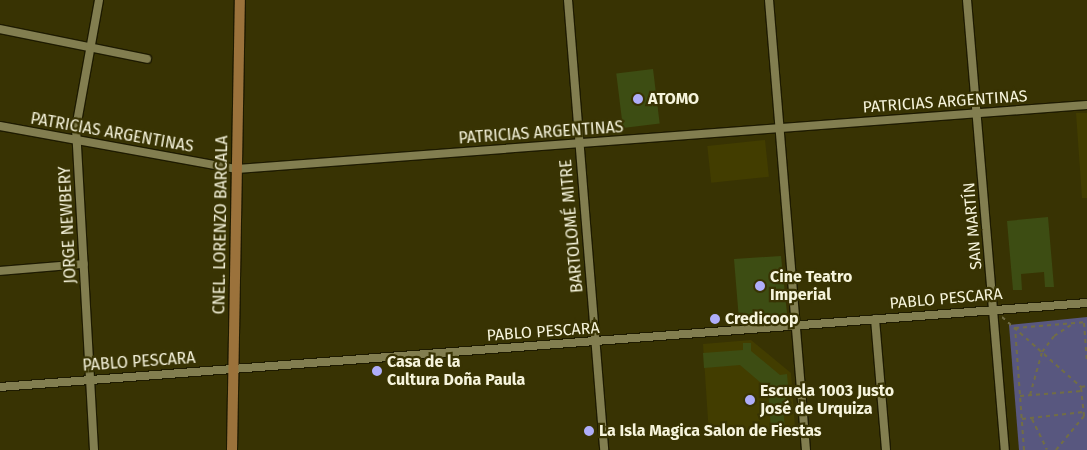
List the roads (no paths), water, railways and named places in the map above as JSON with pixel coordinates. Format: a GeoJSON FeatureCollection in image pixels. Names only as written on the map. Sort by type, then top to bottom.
{"type":"FeatureCollection","features":[{"type":"Feature","properties":{"kind":"street","name":"JORGE NEWBERY"},"geometry":{"type":"LineString","coordinates":[[94,450],[76,141],[99,0]]}},
{"type":"Feature","properties":{"kind":"street","name":"CNEL. LORENZO BARCALA"},"geometry":{"type":"LineString","coordinates":[[232,450],[240,0]]}},
{"type":"Feature","properties":{"kind":"street","name":"BARTOLOMÉ MITRE"},"geometry":{"type":"LineString","coordinates":[[568,0],[604,450]]}},
{"type":"Feature","properties":{"kind":"street"},"geometry":{"type":"LineString","coordinates":[[770,0],[806,450]]}},
{"type":"Feature","properties":{"kind":"street","name":"SAN MARTÍN"},"geometry":{"type":"LineString","coordinates":[[967,0],[1005,450]]}},
{"type":"Feature","properties":{"kind":"street"},"geometry":{"type":"LineString","coordinates":[[0,29],[147,59]]}},
{"type":"Feature","properties":{"kind":"street","name":"PATRICIAS ARGENTINAS"},"geometry":{"type":"LineString","coordinates":[[0,126],[237,170],[1087,105]]}},
{"type":"Feature","properties":{"kind":"street"},"geometry":{"type":"LineString","coordinates":[[0,271],[84,264]]}},
{"type":"Feature","properties":{"kind":"street","name":"PABLO PESCARA"},"geometry":{"type":"LineString","coordinates":[[0,387],[1087,303]]}},
{"type":"Feature","properties":{"kind":"street"},"geometry":{"type":"LineString","coordinates":[[874,319],[886,450]]}},
{"type":"Feature","properties":{"kind":"place","name":"ATOMO"},"geometry":{"type":"Point","coordinates":[638,99]}},
{"type":"Feature","properties":{"kind":"place","name":"Cine Teatro Imperial"},"geometry":{"type":"Point","coordinates":[760,286]}},
{"type":"Feature","properties":{"kind":"place","name":"Credicoop"},"geometry":{"type":"Point","coordinates":[715,319]}},
{"type":"Feature","properties":{"kind":"place","name":"Casa de la Cultura Doña Paula"},"geometry":{"type":"Point","coordinates":[377,371]}},
{"type":"Feature","properties":{"kind":"place","name":"Escuela 1003 Justo José de Urquiza"},"geometry":{"type":"Point","coordinates":[750,400]}},
{"type":"Feature","properties":{"kind":"place","name":"La Isla Magica Salon de Fiestas"},"geometry":{"type":"Point","coordinates":[589,431]}}]}
